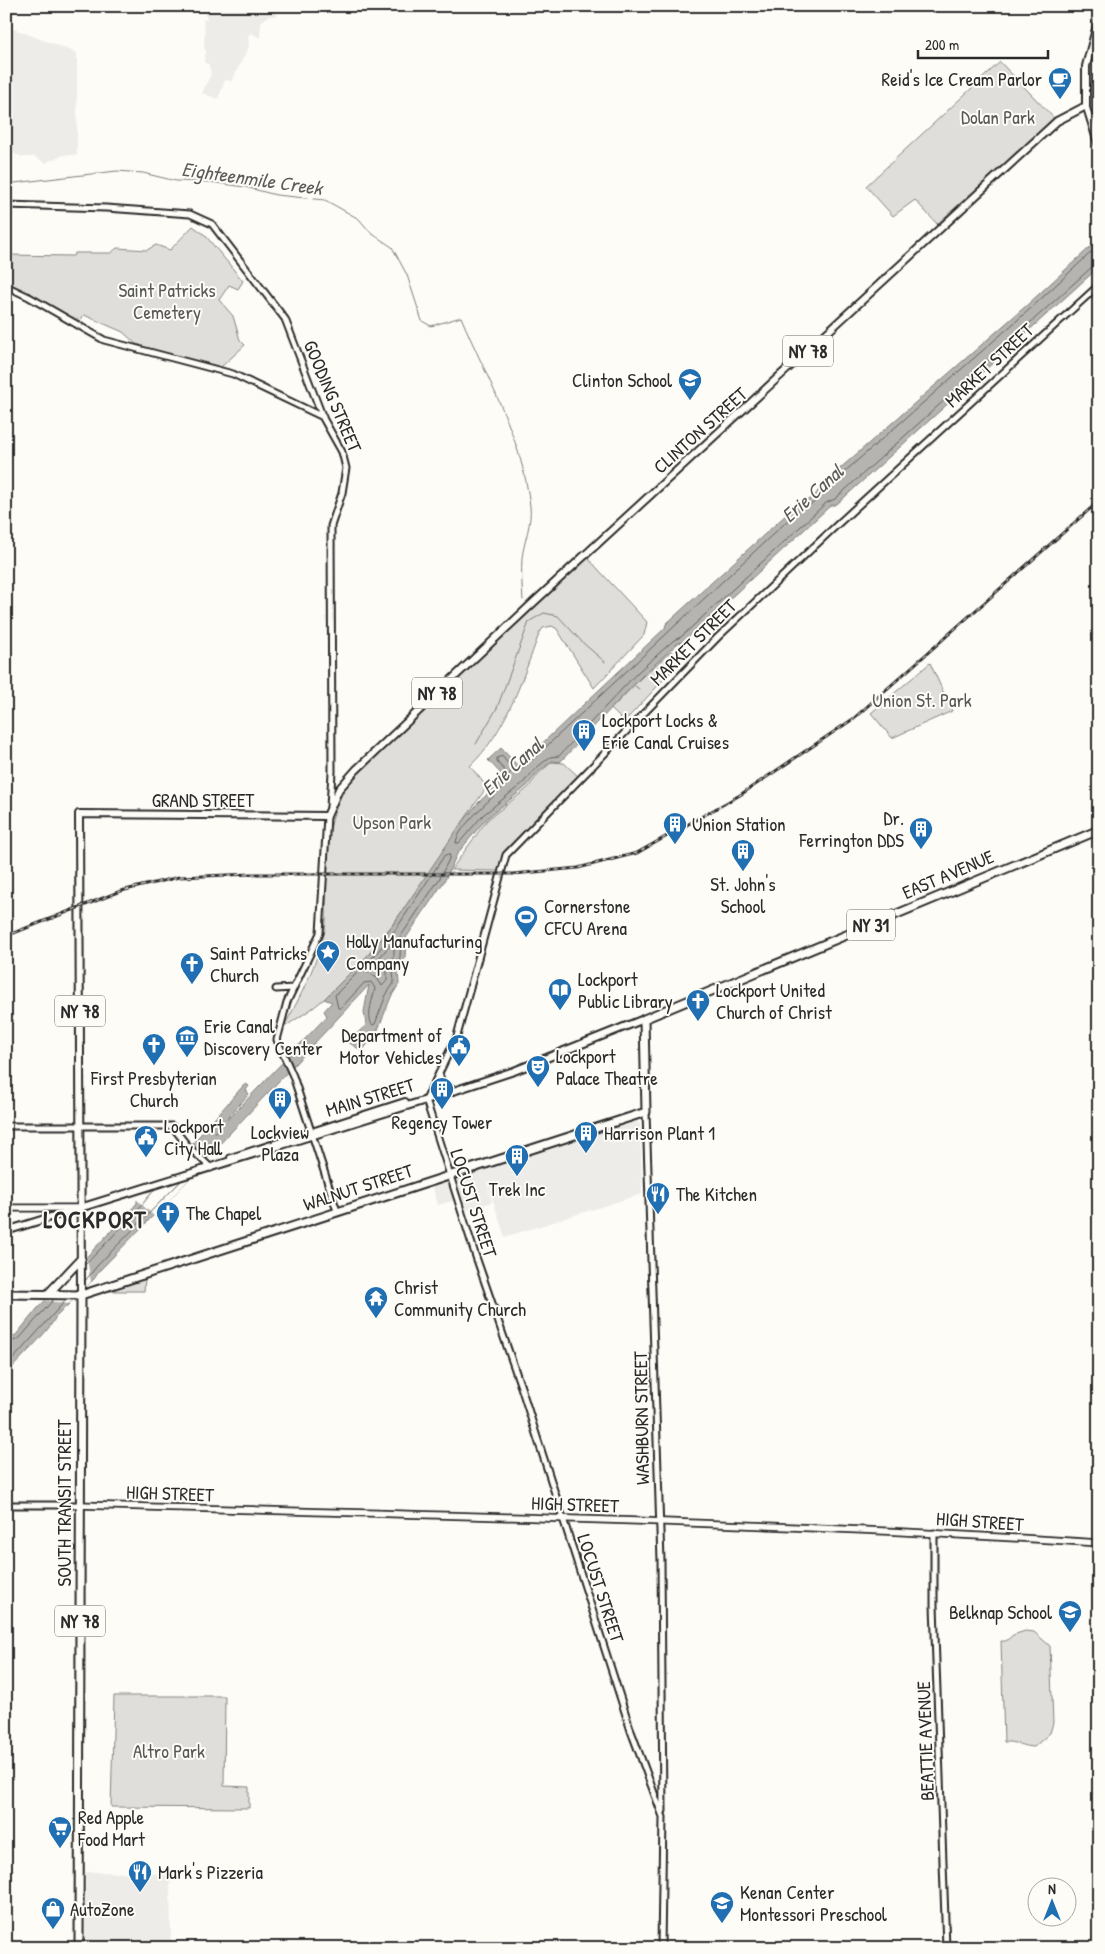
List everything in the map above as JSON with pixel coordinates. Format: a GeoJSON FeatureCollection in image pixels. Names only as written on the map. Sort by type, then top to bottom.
{"type":"FeatureCollection","features":[{"type":"Feature","properties":{"kind":"highway","name":"EAST AVENUE"},"geometry":{"type":"LineString","coordinates":[[644,1019],[1099,830]]}},
{"type":"Feature","properties":{"kind":"highway","name":"WASHBURN STREET"},"geometry":{"type":"LineString","coordinates":[[644,1019],[646,1112]]}},
{"type":"Feature","properties":{"kind":"highway","name":"WALNUT STREET"},"geometry":{"type":"LineString","coordinates":[[80,1294],[646,1112]]}},
{"type":"Feature","properties":{"kind":"highway"},"geometry":{"type":"LineString","coordinates":[[45,1294],[81,1256]]}},
{"type":"Feature","properties":{"kind":"highway"},"geometry":{"type":"LineString","coordinates":[[6,1294],[80,1294]]}},
{"type":"Feature","properties":{"kind":"highway","name":"SOUTH TRANSIT STREET"},"geometry":{"type":"LineString","coordinates":[[79,1948],[80,1294]]}},
{"type":"Feature","properties":{"kind":"main road"},"geometry":{"type":"LineString","coordinates":[[1086,106],[1086,66],[1099,18]]}},
{"type":"Feature","properties":{"kind":"main road","name":"CLINTON STREET"},"geometry":{"type":"LineString","coordinates":[[341,787],[534,602],[1057,121],[1086,106]]}},
{"type":"Feature","properties":{"kind":"main road","name":"GOODING STREET"},"geometry":{"type":"LineString","coordinates":[[327,816],[341,787]]}},
{"type":"Feature","properties":{"kind":"main road","name":"GRAND STREET"},"geometry":{"type":"LineString","coordinates":[[79,1127],[79,814],[327,816]]}},
{"type":"Feature","properties":{"kind":"main road","name":"MAIN STREET"},"geometry":{"type":"LineString","coordinates":[[6,1231],[206,1166],[514,1070],[644,1019]]}},
{"type":"Feature","properties":{"kind":"main road","name":"NY 78"},"geometry":{"type":"LineString","coordinates":[[79,1127],[80,1208]]}},
{"type":"Feature","properties":{"kind":"main road","name":"MAIN STREET"},"geometry":{"type":"LineString","coordinates":[[148,1186],[195,1173],[206,1166]]}},
{"type":"Feature","properties":{"kind":"main road"},"geometry":{"type":"LineString","coordinates":[[6,1208],[80,1208]]}},
{"type":"Feature","properties":{"kind":"main road","name":"SOUTH TRANSIT STREET"},"geometry":{"type":"LineString","coordinates":[[80,1208],[80,1294]]}},
{"type":"Feature","properties":{"kind":"main road","name":"HIGH STREET"},"geometry":{"type":"LineString","coordinates":[[79,1505],[564,1518],[934,1533],[1099,1543]]}},
{"type":"Feature","properties":{"kind":"street"},"geometry":{"type":"LineString","coordinates":[[1086,106],[1099,148]]}},
{"type":"Feature","properties":{"kind":"street","name":"GOODING STREET"},"geometry":{"type":"LineString","coordinates":[[6,205],[106,208],[190,214],[212,224],[285,319],[323,418],[342,452],[346,468],[342,493],[331,526],[332,772],[330,807]]}},
{"type":"Feature","properties":{"kind":"street","name":"MARKET STREET"},"geometry":{"type":"LineString","coordinates":[[427,1097],[457,1036],[506,855],[718,637],[1099,285]]}},
{"type":"Feature","properties":{"kind":"street"},"geometry":{"type":"LineString","coordinates":[[6,286],[30,296],[104,340],[233,374],[323,418]]}},
{"type":"Feature","properties":{"kind":"street"},"geometry":{"type":"LineString","coordinates":[[332,772],[335,785],[341,787]]}},
{"type":"Feature","properties":{"kind":"street","name":"GOODING STREET"},"geometry":{"type":"LineString","coordinates":[[311,1134],[293,1076],[277,1040],[282,1015],[320,933],[324,892],[323,845],[327,816]]}},
{"type":"Feature","properties":{"kind":"street"},"geometry":{"type":"LineString","coordinates":[[276,990],[293,988]]}},
{"type":"Feature","properties":{"kind":"street"},"geometry":{"type":"LineString","coordinates":[[439,1073],[442,1084],[451,1090]]}},
{"type":"Feature","properties":{"kind":"street","name":"LOCUST STREET"},"geometry":{"type":"LineString","coordinates":[[427,1097],[450,1175],[564,1518],[631,1731],[663,1817],[661,1948]]}},
{"type":"Feature","properties":{"kind":"street","name":"WASHBURN STREET"},"geometry":{"type":"LineString","coordinates":[[646,1112],[660,1522],[663,1817]]}},
{"type":"Feature","properties":{"kind":"street"},"geometry":{"type":"LineString","coordinates":[[6,1126],[172,1126],[186,1145],[206,1166]]}},
{"type":"Feature","properties":{"kind":"street"},"geometry":{"type":"LineString","coordinates":[[311,1134],[337,1211]]}},
{"type":"Feature","properties":{"kind":"street"},"geometry":{"type":"LineString","coordinates":[[6,1504],[79,1505]]}},
{"type":"Feature","properties":{"kind":"street","name":"BEATTIE AVENUE"},"geometry":{"type":"LineString","coordinates":[[934,1533],[934,1605],[946,1948]]}},
{"type":"Feature","properties":{"kind":"shaded area"},"geometry":{"type":"Polygon","coordinates":[[[201,6],[266,6],[273,9],[281,6],[276,16],[269,16],[261,22],[260,38],[251,33],[248,36],[249,46],[232,81],[225,80],[218,99],[202,93],[211,74],[209,65],[204,62],[206,51],[204,48],[205,31],[203,20],[207,19],[201,6]]]}},
{"type":"Feature","properties":{"kind":"shaded area"},"geometry":{"type":"Polygon","coordinates":[[[6,26],[77,53],[77,155],[64,155],[45,163],[35,157],[23,157],[6,151],[6,26]]]}},
{"type":"Feature","properties":{"kind":"shaded area"},"geometry":{"type":"Polygon","coordinates":[[[637,1121],[640,1124],[642,1194],[505,1237],[484,1174],[492,1202],[465,1211],[462,1198],[438,1205],[432,1187],[637,1121]]]}},
{"type":"Feature","properties":{"kind":"shaded area"},"geometry":{"type":"Polygon","coordinates":[[[86,1872],[170,1874],[171,1948],[85,1948],[86,1872]]]}},
{"type":"Feature","properties":{"kind":"green space","name":"Dolan Park"},"geometry":{"type":"Polygon","coordinates":[[[1000,62],[1055,119],[937,224],[915,200],[893,216],[866,186],[1000,62]]]}},
{"type":"Feature","properties":{"kind":"green space","name":"Saint Patricks Cemetery"},"geometry":{"type":"Polygon","coordinates":[[[193,226],[205,235],[243,281],[238,289],[229,285],[219,300],[233,316],[240,340],[245,345],[220,368],[143,349],[141,345],[136,344],[123,332],[84,315],[79,323],[6,282],[6,255],[73,256],[75,253],[111,253],[117,248],[147,250],[156,245],[170,250],[193,226]]]}},
{"type":"Feature","properties":{"kind":"green space","name":"Upson Park"},"geometry":{"type":"Polygon","coordinates":[[[585,555],[647,622],[644,635],[594,688],[557,629],[552,626],[543,628],[512,704],[494,738],[470,766],[487,787],[412,898],[371,952],[324,999],[283,1028],[308,980],[322,941],[326,922],[329,835],[336,806],[343,792],[352,778],[585,555]]]}},
{"type":"Feature","properties":{"kind":"green space"},"geometry":{"type":"Polygon","coordinates":[[[671,651],[681,661],[624,722],[611,709],[671,651]]]}},
{"type":"Feature","properties":{"kind":"green space","name":"Union St. Park"},"geometry":{"type":"Polygon","coordinates":[[[930,663],[952,711],[892,738],[871,713],[930,663]]]}},
{"type":"Feature","properties":{"kind":"green space"},"geometry":{"type":"Polygon","coordinates":[[[552,762],[564,763],[580,778],[505,854],[500,871],[451,870],[487,820],[528,788],[539,773],[552,762]]]}},
{"type":"Feature","properties":{"kind":"green space"},"geometry":{"type":"Polygon","coordinates":[[[145,1279],[144,1291],[107,1291],[145,1279]]]}},
{"type":"Feature","properties":{"kind":"green space"},"geometry":{"type":"Polygon","coordinates":[[[1025,1631],[1034,1632],[1050,1646],[1053,1723],[1050,1733],[1034,1747],[1004,1742],[1001,1641],[1006,1641],[1013,1635],[1025,1631]]]}},
{"type":"Feature","properties":{"kind":"green space","name":"Altro Park"},"geometry":{"type":"Polygon","coordinates":[[[114,1696],[225,1696],[224,1786],[249,1787],[249,1808],[111,1807],[114,1696]]]}},
{"type":"Feature","properties":{"kind":"water","name":"Erie Canal"},"geometry":{"type":"Polygon","coordinates":[[[1099,239],[1099,267],[837,504],[830,506],[683,642],[678,643],[642,676],[560,762],[552,761],[538,772],[527,786],[486,819],[457,854],[445,880],[406,938],[405,958],[398,971],[399,984],[391,997],[377,1032],[362,1051],[348,1042],[366,1025],[364,1012],[369,985],[216,1148],[195,1173],[55,1318],[41,1337],[6,1374],[6,1339],[16,1335],[37,1309],[131,1210],[137,1203],[137,1200],[193,1143],[243,1086],[246,1084],[249,1086],[246,1090],[249,1094],[215,1133],[327,1016],[324,1011],[332,1002],[324,999],[371,952],[392,926],[458,828],[479,802],[511,772],[504,777],[488,760],[501,748],[518,766],[665,628],[666,624],[799,503],[813,497],[821,485],[1027,305],[1099,239]]]}},
{"type":"Feature","properties":{"kind":"pier"},"geometry":{"type":"Polygon","coordinates":[[[190,1143],[208,1159],[154,1216],[136,1199],[190,1143]]]}},
{"type":"Feature","properties":{"kind":"pier"},"geometry":{"type":"Polygon","coordinates":[[[86,1253],[91,1282],[69,1304],[43,1300],[86,1253]]]}},
{"type":"Feature","properties":{"kind":"waterway","name":"Eighteenmile Creek"},"geometry":{"type":"LineString","coordinates":[[6,181],[14,183],[117,171],[143,173],[176,181],[210,182],[245,187],[276,195],[325,200],[359,219],[371,233],[392,247],[407,275],[422,321],[431,326],[461,317],[512,432],[520,456],[530,506],[529,526],[522,558],[523,600]]}},
{"type":"Feature","properties":{"kind":"waterway","name":"Eighteenmile Creek"},"geometry":{"type":"LineString","coordinates":[[530,621],[544,613],[558,616],[583,643],[605,662]]}},
{"type":"Feature","properties":{"kind":"waterway"},"geometry":{"type":"LineString","coordinates":[[476,744],[497,708],[529,622]]}},
{"type":"Feature","properties":{"kind":"waterway","name":"Eighteenmile Creek"},"geometry":{"type":"LineString","coordinates":[[635,686],[639,689]]}},
{"type":"Feature","properties":{"kind":"railway"},"geometry":{"type":"LineString","coordinates":[[6,936],[121,891],[179,877],[252,874],[513,874],[578,868],[637,853],[740,795],[853,719],[1099,501]]}},
{"type":"Feature","properties":{"kind":"place","name":"Reid's Ice Cream Parlor"},"geometry":{"type":"Point","coordinates":[1060,100]}},
{"type":"Feature","properties":{"kind":"place","name":"Clinton School"},"geometry":{"type":"Point","coordinates":[690,401]}},
{"type":"Feature","properties":{"kind":"place","name":"Lockport Locks & Erie Canal Cruises"},"geometry":{"type":"Point","coordinates":[584,752]}},
{"type":"Feature","properties":{"kind":"place","name":"Union Station"},"geometry":{"type":"Point","coordinates":[675,845]}},
{"type":"Feature","properties":{"kind":"place","name":"Dr. Ferrington DDS"},"geometry":{"type":"Point","coordinates":[921,850]}},
{"type":"Feature","properties":{"kind":"place","name":"St. John's School"},"geometry":{"type":"Point","coordinates":[743,872]}},
{"type":"Feature","properties":{"kind":"place","name":"Cornerstone CFCU Arena"},"geometry":{"type":"Point","coordinates":[526,938]}},
{"type":"Feature","properties":{"kind":"place","name":"Holly Manufacturing Company"},"geometry":{"type":"Point","coordinates":[328,973]}},
{"type":"Feature","properties":{"kind":"place","name":"Saint Patricks Church"},"geometry":{"type":"Point","coordinates":[192,985]}},
{"type":"Feature","properties":{"kind":"place","name":"Lockport Public Library"},"geometry":{"type":"Point","coordinates":[560,1011]}},
{"type":"Feature","properties":{"kind":"place","name":"Lockport United Church of Christ"},"geometry":{"type":"Point","coordinates":[698,1022]}},
{"type":"Feature","properties":{"kind":"place","name":"Erie Canal Discovery Center"},"geometry":{"type":"Point","coordinates":[187,1058]}},
{"type":"Feature","properties":{"kind":"place","name":"First Presbyterian Church"},"geometry":{"type":"Point","coordinates":[154,1066]}},
{"type":"Feature","properties":{"kind":"place","name":"Department of Motor Vehicles"},"geometry":{"type":"Point","coordinates":[459,1067]}},
{"type":"Feature","properties":{"kind":"place","name":"Lockport Palace Theatre"},"geometry":{"type":"Point","coordinates":[538,1088]}},
{"type":"Feature","properties":{"kind":"place","name":"Regency Tower"},"geometry":{"type":"Point","coordinates":[442,1110]}},
{"type":"Feature","properties":{"kind":"place","name":"Lockview Plaza"},"geometry":{"type":"Point","coordinates":[280,1120]}},
{"type":"Feature","properties":{"kind":"place","name":"Harrison Plant 1"},"geometry":{"type":"Point","coordinates":[586,1154]}},
{"type":"Feature","properties":{"kind":"place","name":"Lockport City Hall"},"geometry":{"type":"Point","coordinates":[146,1158]}},
{"type":"Feature","properties":{"kind":"place","name":"Trek Inc"},"geometry":{"type":"Point","coordinates":[517,1177]}},
{"type":"Feature","properties":{"kind":"place","name":"The Kitchen"},"geometry":{"type":"Point","coordinates":[658,1215]}},
{"type":"Feature","properties":{"kind":"place","name":"The Chapel"},"geometry":{"type":"Point","coordinates":[168,1234]}},
{"type":"Feature","properties":{"kind":"place","name":"Christ Community Church"},"geometry":{"type":"Point","coordinates":[376,1319]}},
{"type":"Feature","properties":{"kind":"place","name":"Belknap School"},"geometry":{"type":"Point","coordinates":[1070,1633]}},
{"type":"Feature","properties":{"kind":"place","name":"Red Apple Food Mart"},"geometry":{"type":"Point","coordinates":[60,1849]}},
{"type":"Feature","properties":{"kind":"place","name":"Mark's Pizzeria"},"geometry":{"type":"Point","coordinates":[140,1893]}},
{"type":"Feature","properties":{"kind":"place","name":"Kenan Center Montessori Preschool"},"geometry":{"type":"Point","coordinates":[722,1924]}},
{"type":"Feature","properties":{"kind":"place","name":"AutoZone"},"geometry":{"type":"Point","coordinates":[53,1930]}},
{"type":"Feature","properties":{"kind":"district","name":"LOCKPORT"},"geometry":{"type":"Point","coordinates":[95,1219]}}]}
